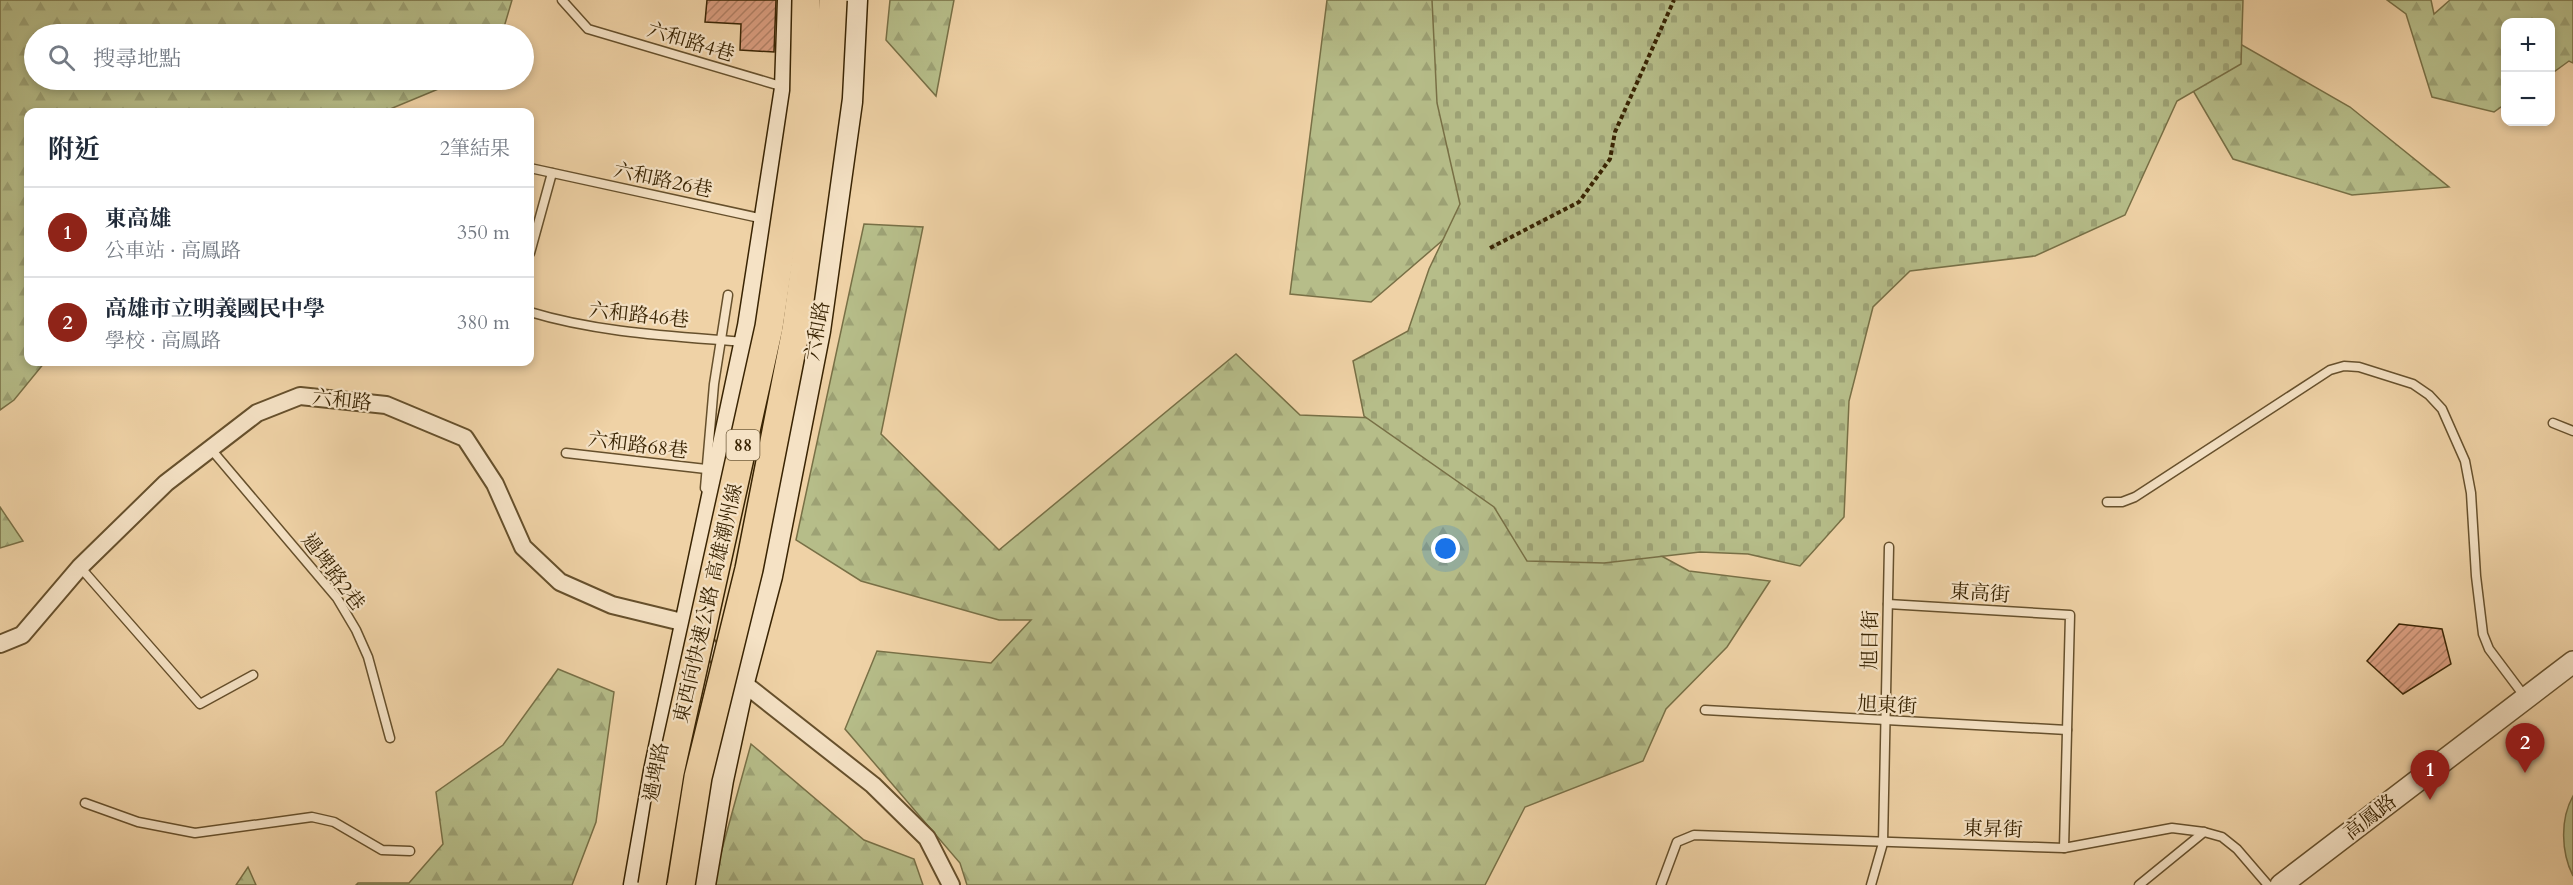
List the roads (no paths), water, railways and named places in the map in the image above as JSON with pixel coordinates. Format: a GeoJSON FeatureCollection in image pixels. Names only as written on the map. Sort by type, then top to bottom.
{"type":"FeatureCollection","features":[{"type":"Feature","properties":{"kind":"highway","name":"東西向快速公路 高雄潮州線"},"geometry":{"type":"LineString","coordinates":[[652,885],[670,773],[769,327],[804,92],[806,0]]}},
{"type":"Feature","properties":{"kind":"highway","name":"東西向快速公路 高雄潮州線"},"geometry":{"type":"LineString","coordinates":[[681,885],[698,777],[749,569],[796,329],[828,97],[833,0]]}},
{"type":"Feature","properties":{"kind":"main road"},"geometry":{"type":"LineString","coordinates":[[686,623],[709,526],[747,342],[787,88],[790,0]]}},
{"type":"Feature","properties":{"kind":"main road","name":"六和路"},"geometry":{"type":"LineString","coordinates":[[742,682],[770,576],[818,331],[850,102],[855,0]]}},
{"type":"Feature","properties":{"kind":"main road","name":"過埤路"},"geometry":{"type":"LineString","coordinates":[[636,885],[686,623]]}},
{"type":"Feature","properties":{"kind":"main road"},"geometry":{"type":"LineString","coordinates":[[704,885],[721,780],[742,682]]}},
{"type":"Feature","properties":{"kind":"street","name":"六和路"},"geometry":{"type":"LineString","coordinates":[[0,644],[22,635],[80,567],[165,483],[257,413],[300,396],[386,405],[465,438],[495,484],[523,547],[560,582],[612,605],[686,623]]}},
{"type":"Feature","properties":{"kind":"street"},"geometry":{"type":"LineString","coordinates":[[686,623],[742,682],[873,785],[927,838],[951,885]]}},
{"type":"Feature","properties":{"kind":"street","name":"高鳳路"},"geometry":{"type":"LineString","coordinates":[[2281,885],[2573,662]]}},
{"type":"Feature","properties":{"kind":"lane","name":"六和路4巷"},"geometry":{"type":"LineString","coordinates":[[562,0],[588,29],[787,88]]}},
{"type":"Feature","properties":{"kind":"lane","name":"六和路26巷"},"geometry":{"type":"LineString","coordinates":[[534,169],[767,220]]}},
{"type":"Feature","properties":{"kind":"lane"},"geometry":{"type":"LineString","coordinates":[[534,238],[552,173]]}},
{"type":"Feature","properties":{"kind":"lane"},"geometry":{"type":"LineString","coordinates":[[709,526],[705,504],[706,469],[720,340],[728,295]]}},
{"type":"Feature","properties":{"kind":"lane","name":"六和路46巷"},"geometry":{"type":"LineString","coordinates":[[534,313],[566,323],[747,342]]}},
{"type":"Feature","properties":{"kind":"lane"},"geometry":{"type":"LineString","coordinates":[[2107,502],[2122,502],[2135,497],[2331,370],[2344,366],[2359,367],[2413,384],[2429,395],[2442,410],[2465,461],[2471,493],[2482,634],[2489,649],[2525,697]]}},
{"type":"Feature","properties":{"kind":"lane"},"geometry":{"type":"LineString","coordinates":[[2553,423],[2573,431]]}},
{"type":"Feature","properties":{"kind":"lane","name":"過埤路2巷"},"geometry":{"type":"LineString","coordinates":[[210,448],[337,598],[356,630],[368,657],[390,738]]}},
{"type":"Feature","properties":{"kind":"lane","name":"六和路68巷"},"geometry":{"type":"LineString","coordinates":[[567,453],[706,469]]}},
{"type":"Feature","properties":{"kind":"lane","name":"旭日街"},"geometry":{"type":"LineString","coordinates":[[1871,885],[1883,843],[1889,547]]}},
{"type":"Feature","properties":{"kind":"lane"},"geometry":{"type":"LineString","coordinates":[[80,567],[200,704],[254,675]]}},
{"type":"Feature","properties":{"kind":"lane","name":"東高街"},"geometry":{"type":"LineString","coordinates":[[1888,604],[2070,615],[2067,730]]}},
{"type":"Feature","properties":{"kind":"lane","name":"旭東街"},"geometry":{"type":"LineString","coordinates":[[1706,710],[2067,730]]}},
{"type":"Feature","properties":{"kind":"lane"},"geometry":{"type":"LineString","coordinates":[[2064,848],[2067,730]]}},
{"type":"Feature","properties":{"kind":"lane"},"geometry":{"type":"LineString","coordinates":[[85,803],[138,822],[195,833],[312,817],[334,822],[382,850],[410,851]]}},
{"type":"Feature","properties":{"kind":"lane","name":"東昇街"},"geometry":{"type":"LineString","coordinates":[[1661,885],[1677,842],[1694,835],[2064,848],[2172,828],[2222,837],[2237,849],[2268,885]]}},
{"type":"Feature","properties":{"kind":"lane"},"geometry":{"type":"LineString","coordinates":[[2139,885],[2204,832]]}},
{"type":"Feature","properties":{"kind":"place","name":"高雄市立明義國民中學"},"geometry":{"type":"Point","coordinates":[2525,773]}},
{"type":"Feature","properties":{"kind":"place","name":"東高雄"},"geometry":{"type":"Point","coordinates":[2430,800]}}]}
